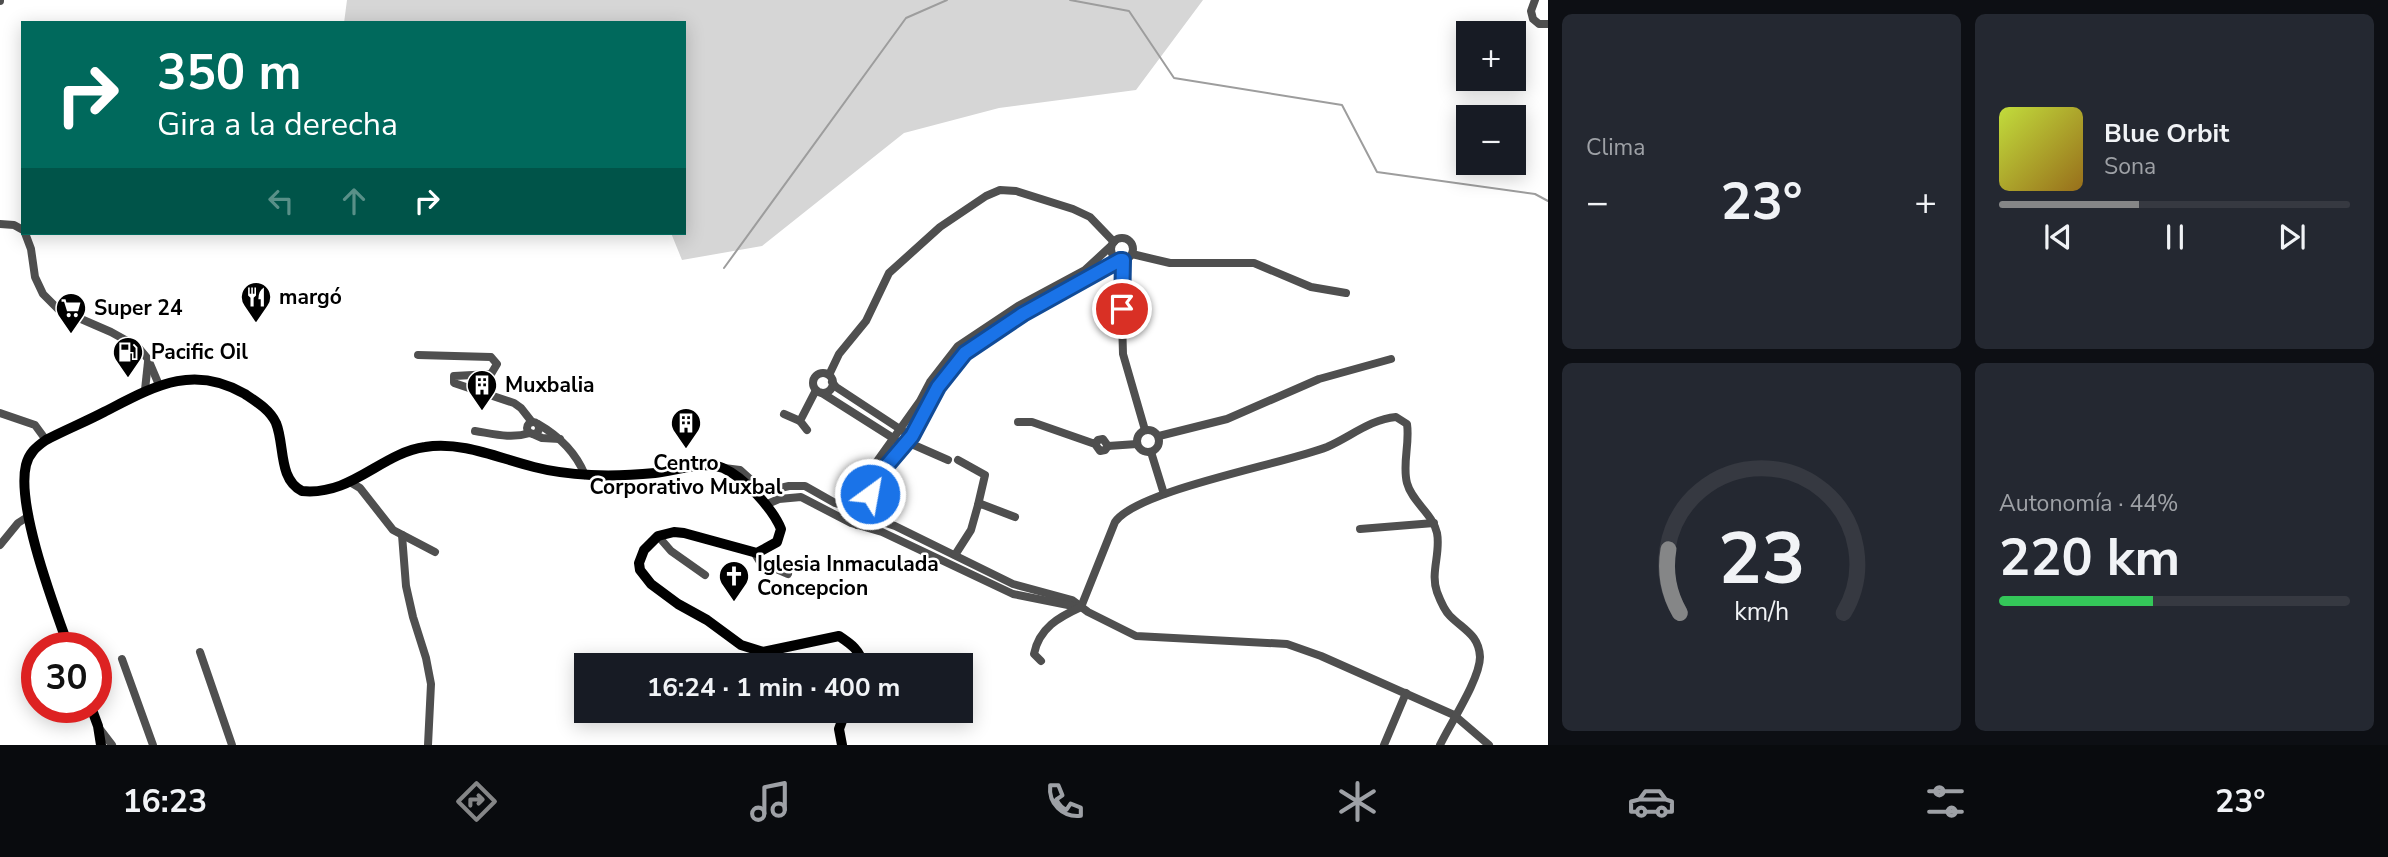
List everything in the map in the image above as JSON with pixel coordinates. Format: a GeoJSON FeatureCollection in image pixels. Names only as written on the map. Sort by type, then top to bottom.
{"type":"FeatureCollection","features":[{"type":"Feature","properties":{"kind":"main road"},"geometry":{"type":"LineString","coordinates":[[64,632],[29,516],[25,467],[31,453],[46,440],[145,390],[183,380],[203,379],[223,383],[260,404],[275,422],[287,474],[296,488],[310,492],[350,482],[399,454],[434,446],[473,450],[567,474],[633,475],[707,466],[723,468],[765,505],[778,522],[780,536],[772,546],[757,553],[684,533],[674,532],[659,536],[641,556],[639,563],[644,576],[663,593],[741,645],[769,651],[839,636],[859,653]]}},
{"type":"Feature","properties":{"kind":"main road"},"geometry":{"type":"LineString","coordinates":[[97,723],[102,744]]}},
{"type":"Feature","properties":{"kind":"main road"},"geometry":{"type":"LineString","coordinates":[[841,723],[839,729],[842,745]]}},
{"type":"Feature","properties":{"kind":"street"},"geometry":{"type":"LineString","coordinates":[[1535,0],[1531,11],[1533,19],[1539,24],[1548,23]]}},
{"type":"Feature","properties":{"kind":"street"},"geometry":{"type":"LineString","coordinates":[[800,421],[820,392],[829,391],[839,354],[866,321],[889,273],[940,227],[992,192],[1016,191],[1090,217],[1113,244],[1114,257],[1121,260]]}},
{"type":"Feature","properties":{"kind":"street"},"geometry":{"type":"LineString","coordinates":[[0,223],[14,225],[21,230]]}},
{"type":"Feature","properties":{"kind":"street"},"geometry":{"type":"LineString","coordinates":[[25,235],[31,248],[35,276],[43,294],[58,309],[138,347],[148,359],[159,385]]}},
{"type":"Feature","properties":{"kind":"street"},"geometry":{"type":"LineString","coordinates":[[845,519],[870,471],[930,382],[958,346],[1018,306],[1085,270],[1121,239],[1128,240],[1133,248],[1132,254]]}},
{"type":"Feature","properties":{"kind":"street"},"geometry":{"type":"LineString","coordinates":[[857,525],[878,476],[907,442],[938,387],[965,353],[1023,314],[1132,254],[1170,263],[1254,263],[1311,287],[1346,293]]}},
{"type":"Feature","properties":{"kind":"street"},"geometry":{"type":"LineString","coordinates":[[1121,260],[1122,354],[1145,430]]}},
{"type":"Feature","properties":{"kind":"street"},"geometry":{"type":"LineString","coordinates":[[418,355],[491,356],[497,364],[491,374],[454,376],[454,383],[514,403],[535,423],[560,439],[580,463],[585,475]]}},
{"type":"Feature","properties":{"kind":"street"},"geometry":{"type":"LineString","coordinates":[[145,390],[148,359]]}},
{"type":"Feature","properties":{"kind":"street"},"geometry":{"type":"LineString","coordinates":[[1158,436],[1227,419],[1319,379],[1391,359]]}},
{"type":"Feature","properties":{"kind":"street"},"geometry":{"type":"LineString","coordinates":[[907,442],[901,428],[836,387],[831,379],[822,373],[816,376],[813,385],[820,392],[893,438],[948,460]]}},
{"type":"Feature","properties":{"kind":"street"},"geometry":{"type":"LineString","coordinates":[[0,413],[35,425],[46,440]]}},
{"type":"Feature","properties":{"kind":"street"},"geometry":{"type":"LineString","coordinates":[[784,414],[800,421],[807,430]]}},
{"type":"Feature","properties":{"kind":"street"},"geometry":{"type":"LineString","coordinates":[[1041,661],[1034,654],[1040,636],[1059,617],[1081,607],[1118,516],[1129,508],[1164,494],[1326,447],[1378,421],[1396,417],[1407,424],[1407,485],[1434,523],[1438,546],[1434,580],[1437,591],[1447,614],[1473,635],[1478,644],[1480,660],[1475,678],[1440,745]]}},
{"type":"Feature","properties":{"kind":"street"},"geometry":{"type":"LineString","coordinates":[[1018,422],[1032,422],[1096,444],[1100,451],[1108,446],[1137,444]]}},
{"type":"Feature","properties":{"kind":"street"},"geometry":{"type":"LineString","coordinates":[[535,423],[527,427],[531,433],[542,438],[560,439]]}},
{"type":"Feature","properties":{"kind":"street"},"geometry":{"type":"LineString","coordinates":[[1145,430],[1152,430],[1158,436],[1158,446],[1151,452],[1141,450],[1137,444],[1139,434],[1145,430]]}},
{"type":"Feature","properties":{"kind":"street"},"geometry":{"type":"LineString","coordinates":[[475,431],[506,436],[531,433]]}},
{"type":"Feature","properties":{"kind":"street"},"geometry":{"type":"LineString","coordinates":[[1151,452],[1164,494]]}},
{"type":"Feature","properties":{"kind":"street"},"geometry":{"type":"LineString","coordinates":[[955,555],[971,530],[985,475],[958,460]]}},
{"type":"Feature","properties":{"kind":"street"},"geometry":{"type":"LineString","coordinates":[[723,468],[740,470],[767,491],[805,486],[835,503],[862,511],[1013,584],[1063,596],[1136,636],[1287,644],[1321,656],[1454,715],[1489,745]]}},
{"type":"Feature","properties":{"kind":"street"},"geometry":{"type":"LineString","coordinates":[[350,482],[360,488],[389,525],[435,552]]}},
{"type":"Feature","properties":{"kind":"street"},"geometry":{"type":"LineString","coordinates":[[765,505],[779,499],[801,497],[857,525],[882,532],[1013,594],[1069,607],[1081,607]]}},
{"type":"Feature","properties":{"kind":"street"},"geometry":{"type":"LineString","coordinates":[[978,505],[1015,517]]}},
{"type":"Feature","properties":{"kind":"street"},"geometry":{"type":"LineString","coordinates":[[0,545],[18,523],[29,516]]}},
{"type":"Feature","properties":{"kind":"street"},"geometry":{"type":"LineString","coordinates":[[1360,529],[1434,523]]}},
{"type":"Feature","properties":{"kind":"street"},"geometry":{"type":"LineString","coordinates":[[402,535],[406,586],[431,684],[428,745]]}},
{"type":"Feature","properties":{"kind":"street"},"geometry":{"type":"LineString","coordinates":[[659,536],[671,551],[705,575]]}},
{"type":"Feature","properties":{"kind":"street"},"geometry":{"type":"LineString","coordinates":[[754,552],[760,562],[788,574]]}},
{"type":"Feature","properties":{"kind":"street"},"geometry":{"type":"LineString","coordinates":[[200,652],[232,745]]}},
{"type":"Feature","properties":{"kind":"street"},"geometry":{"type":"LineString","coordinates":[[121,659],[153,745]]}},
{"type":"Feature","properties":{"kind":"street"},"geometry":{"type":"LineString","coordinates":[[1384,745],[1406,693]]}},
{"type":"Feature","properties":{"kind":"street"},"geometry":{"type":"LineString","coordinates":[[98,726],[112,745]]}},
{"type":"Feature","properties":{"kind":"shaded area"},"geometry":{"type":"Polygon","coordinates":[[[347,0],[1203,0],[1136,90],[999,108],[904,133],[762,246],[682,260],[672,235],[686,235],[686,21],[344,21],[347,0]]]}},
{"type":"Feature","properties":{"kind":"waterway"},"geometry":{"type":"LineString","coordinates":[[724,268],[906,18],[947,0]]}},
{"type":"Feature","properties":{"kind":"waterway"},"geometry":{"type":"LineString","coordinates":[[1070,0],[1129,11],[1174,78],[1342,105],[1377,172],[1535,194],[1548,201]]}},
{"type":"Feature","properties":{"kind":"place","name":"margó"},"geometry":{"type":"Point","coordinates":[256,324]}},
{"type":"Feature","properties":{"kind":"place","name":"Super 24"},"geometry":{"type":"Point","coordinates":[71,335]}},
{"type":"Feature","properties":{"kind":"place","name":"Pacific Oil"},"geometry":{"type":"Point","coordinates":[128,379]}},
{"type":"Feature","properties":{"kind":"place","name":"Muxbalia"},"geometry":{"type":"Point","coordinates":[482,412]}},
{"type":"Feature","properties":{"kind":"place","name":"Centro Corporativo Muxbal"},"geometry":{"type":"Point","coordinates":[686,450]}},
{"type":"Feature","properties":{"kind":"place","name":"Iglesia Inmaculada Concepcion"},"geometry":{"type":"Point","coordinates":[734,603]}},
{"type":"Feature","properties":{"kind":"route"},"geometry":{"type":"LineString","coordinates":[[870,494],[878,476],[912,436],[938,387],[965,353],[1023,314],[1120,260],[1123,260],[1122,309]]}}]}
